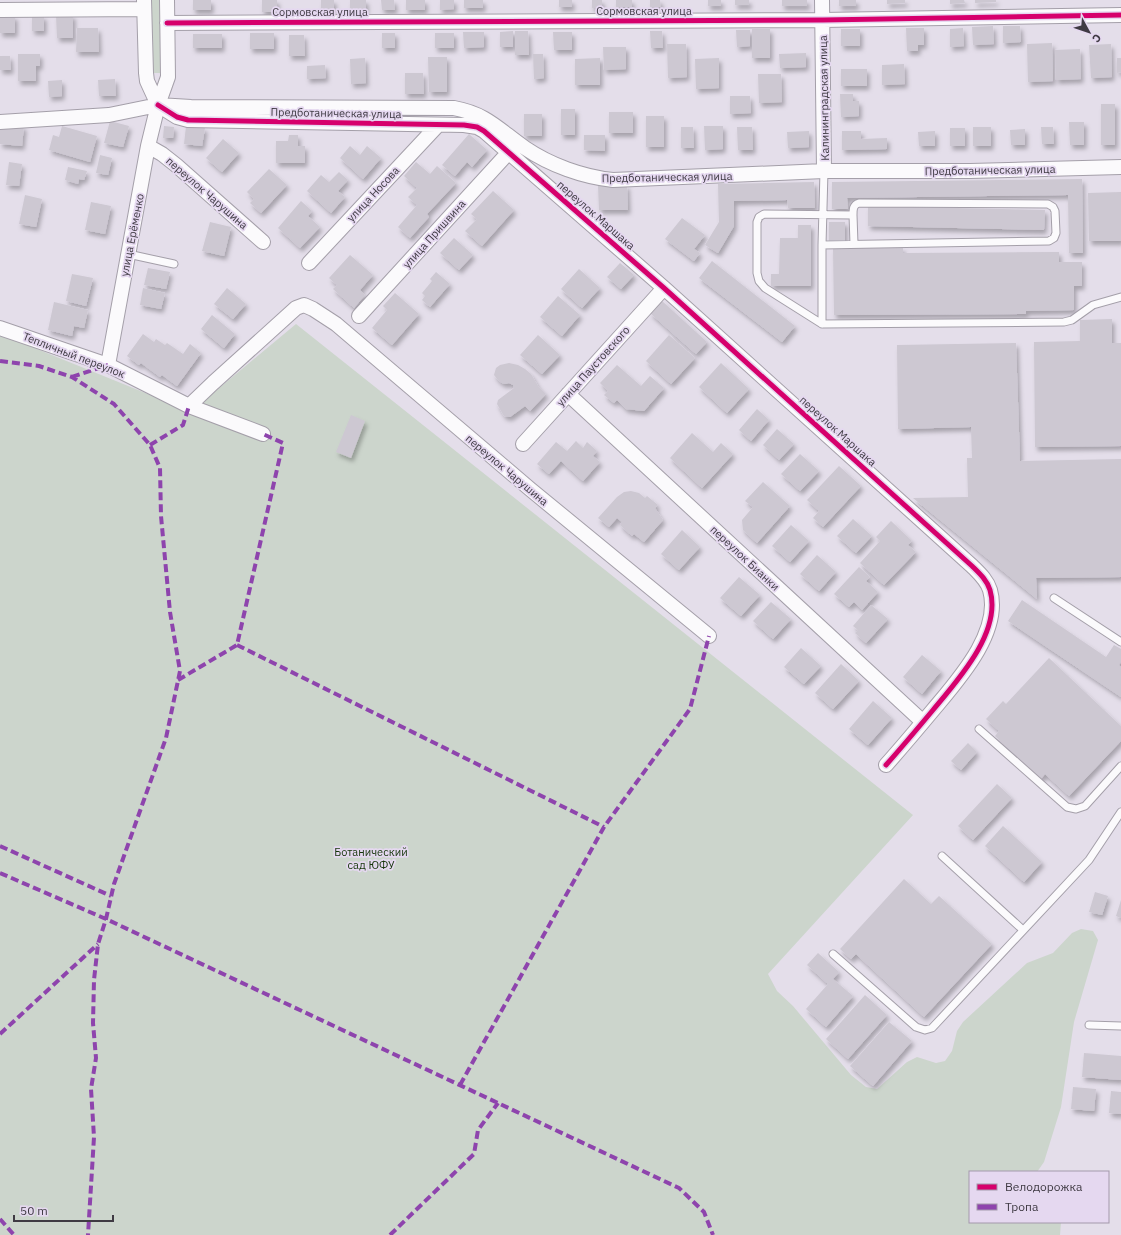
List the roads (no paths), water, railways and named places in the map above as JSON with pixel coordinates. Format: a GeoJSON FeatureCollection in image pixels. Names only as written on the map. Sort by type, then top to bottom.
{"type":"FeatureCollection","features":[{"type":"Feature","properties":{"kind":"street","name":"улица Ерёменко"},"geometry":{"type":"LineString","coordinates":[[108,366],[148,146],[158,105],[168,77],[167,0]]}},
{"type":"Feature","properties":{"kind":"street","name":"Калининградская улица"},"geometry":{"type":"LineString","coordinates":[[822,0],[824,172]]}},
{"type":"Feature","properties":{"kind":"street"},"geometry":{"type":"LineString","coordinates":[[0,10],[144,4],[147,81],[158,105]]}},
{"type":"Feature","properties":{"kind":"street","name":"Сормовская улица"},"geometry":{"type":"LineString","coordinates":[[168,23],[822,20],[1121,15]]}},
{"type":"Feature","properties":{"kind":"street","name":"Предботаническая улица"},"geometry":{"type":"LineString","coordinates":[[158,105],[177,116],[188,120],[464,125],[477,127],[484,131],[509,152]]}},
{"type":"Feature","properties":{"kind":"street","name":"Предботаническая улица"},"geometry":{"type":"LineString","coordinates":[[0,122],[109,115],[158,105],[199,107],[454,108],[467,110],[491,122],[538,156],[576,173],[595,178],[613,180],[824,172],[978,171],[1121,167]]}},
{"type":"Feature","properties":{"kind":"street","name":"улица Носова"},"geometry":{"type":"LineString","coordinates":[[309,263],[438,125]]}},
{"type":"Feature","properties":{"kind":"street","name":"переулок Чарушина"},"geometry":{"type":"LineString","coordinates":[[148,146],[162,154],[176,165],[263,242]]}},
{"type":"Feature","properties":{"kind":"street","name":"переулок Маршака"},"geometry":{"type":"LineString","coordinates":[[509,152],[664,288],[972,566],[984,579],[990,590],[992,602],[990,618],[980,647],[967,668],[886,765]]}},
{"type":"Feature","properties":{"kind":"street","name":"улица Пришвина"},"geometry":{"type":"LineString","coordinates":[[359,316],[509,152]]}},
{"type":"Feature","properties":{"kind":"street","name":"улица Паустовского"},"geometry":{"type":"LineString","coordinates":[[523,444],[664,288]]}},
{"type":"Feature","properties":{"kind":"street","name":"переулок Чарушина"},"geometry":{"type":"LineString","coordinates":[[189,406],[296,308],[304,305],[336,324],[530,489],[709,636]]}},
{"type":"Feature","properties":{"kind":"street","name":"Тепличный переулок"},"geometry":{"type":"LineString","coordinates":[[0,328],[108,366],[189,406],[264,434]]}},
{"type":"Feature","properties":{"kind":"street","name":"переулок Бианки"},"geometry":{"type":"LineString","coordinates":[[568,394],[923,722]]}},
{"type":"Feature","properties":{"kind":"lane"},"geometry":{"type":"LineString","coordinates":[[822,324],[822,214],[825,182],[824,172]]}},
{"type":"Feature","properties":{"kind":"lane"},"geometry":{"type":"LineString","coordinates":[[822,245],[1049,241],[1054,238],[1056,233],[1055,211],[1053,207],[1048,204],[859,203],[855,204],[853,208],[854,244]]}},
{"type":"Feature","properties":{"kind":"lane"},"geometry":{"type":"LineString","coordinates":[[853,215],[764,214],[760,217],[757,222],[757,273],[765,288],[822,324],[1064,322],[1072,320],[1093,305],[1121,297]]}},
{"type":"Feature","properties":{"kind":"lane"},"geometry":{"type":"LineString","coordinates":[[128,254],[174,264]]}},
{"type":"Feature","properties":{"kind":"lane"},"geometry":{"type":"LineString","coordinates":[[1054,598],[1121,642]]}},
{"type":"Feature","properties":{"kind":"lane"},"geometry":{"type":"LineString","coordinates":[[979,729],[1067,806],[1076,809],[1085,806],[1121,766]]}},
{"type":"Feature","properties":{"kind":"lane"},"geometry":{"type":"LineString","coordinates":[[833,954],[916,1027],[925,1030],[932,1028],[1089,860],[1121,812]]}},
{"type":"Feature","properties":{"kind":"lane"},"geometry":{"type":"LineString","coordinates":[[942,856],[1023,930]]}},
{"type":"Feature","properties":{"kind":"lane"},"geometry":{"type":"LineString","coordinates":[[1089,1025],[1121,1026]]}},
{"type":"Feature","properties":{"kind":"park label","name":"Ботанический сад ЮФУ"},"geometry":{"type":"Point","coordinates":[371,858]}}]}
